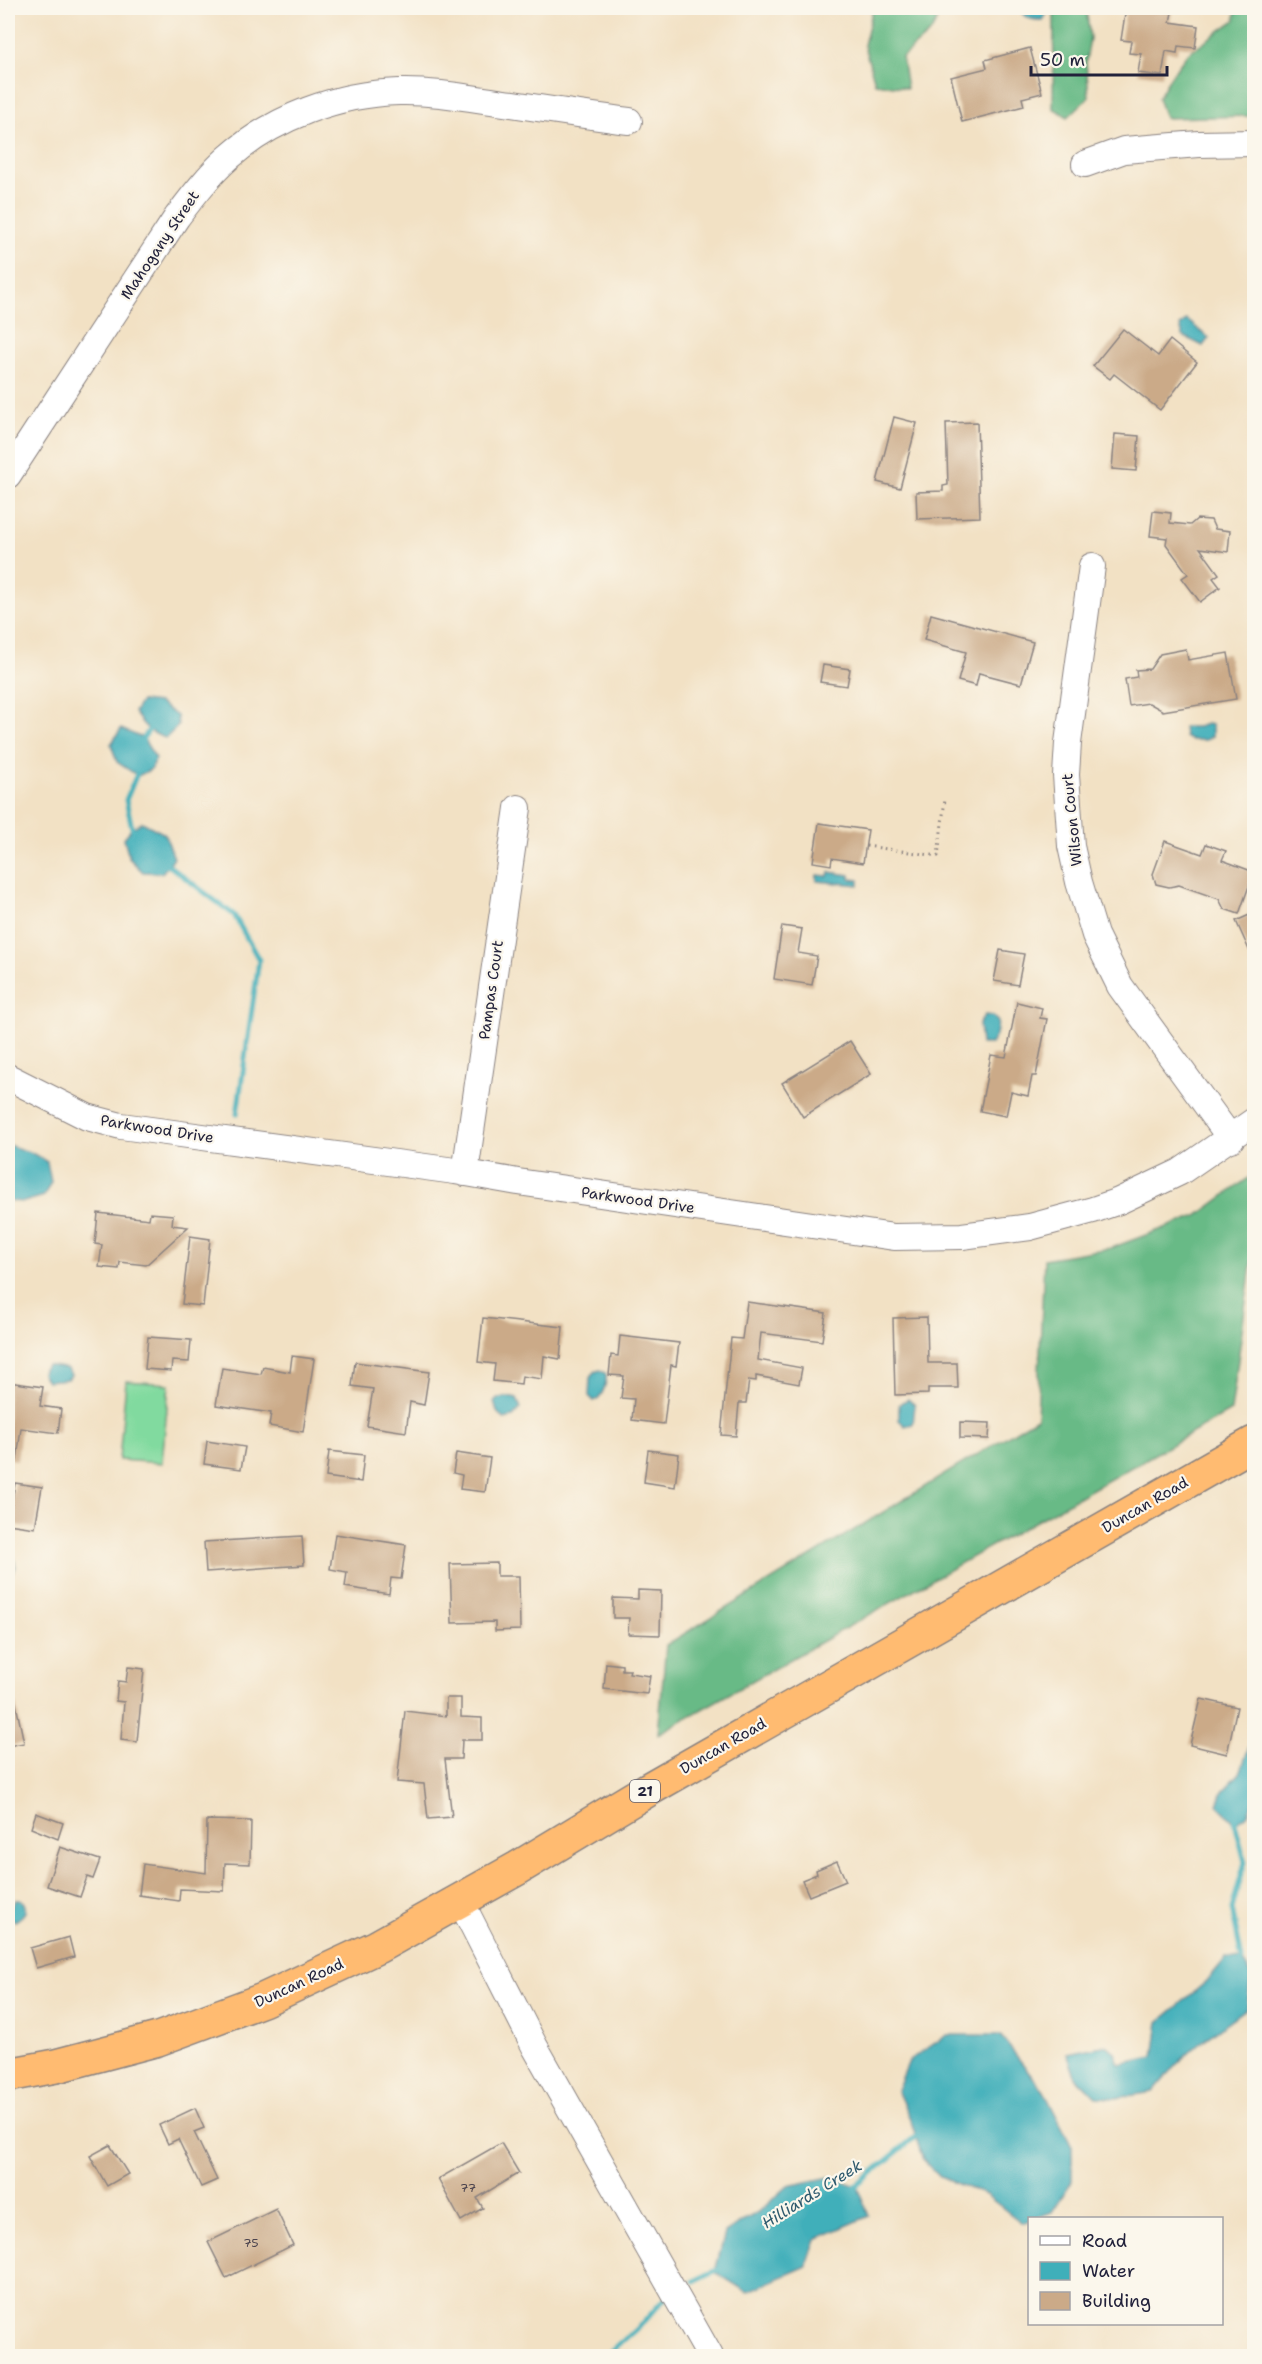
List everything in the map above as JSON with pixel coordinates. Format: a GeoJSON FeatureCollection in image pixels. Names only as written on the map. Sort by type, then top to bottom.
{"type":"FeatureCollection","features":[{"type":"Feature","properties":{"kind":"highway","name":"Duncan Road"},"geometry":{"type":"LineString","coordinates":[[8,2075],[56,2066],[158,2039],[239,2010],[377,1947],[518,1868],[649,1788],[1254,1443]]}},
{"type":"Feature","properties":{"kind":"street","name":"Mahogany Street"},"geometry":{"type":"LineString","coordinates":[[8,475],[177,217],[201,185],[228,158],[255,137],[276,125],[321,106],[357,97],[398,92],[442,94],[629,121]]}},
{"type":"Feature","properties":{"kind":"street"},"geometry":{"type":"LineString","coordinates":[[1085,164],[1124,150],[1199,144],[1254,143]]}},
{"type":"Feature","properties":{"kind":"street","name":"Wilson Court"},"geometry":{"type":"LineString","coordinates":[[1092,566],[1068,743],[1066,775],[1071,846],[1079,882],[1095,935],[1120,986],[1231,1138]]}},
{"type":"Feature","properties":{"kind":"street","name":"Pampas Court"},"geometry":{"type":"LineString","coordinates":[[465,1173],[518,808]]}},
{"type":"Feature","properties":{"kind":"street","name":"Parkwood Drive"},"geometry":{"type":"LineString","coordinates":[[8,1077],[87,1117],[121,1126],[465,1173],[894,1237],[962,1236],[1030,1227],[1119,1201],[1180,1172],[1254,1121]]}},
{"type":"Feature","properties":{"kind":"street"},"geometry":{"type":"LineString","coordinates":[[460,1900],[535,2047],[710,2356]]}},
{"type":"Feature","properties":{"kind":"path"},"geometry":{"type":"LineString","coordinates":[[866,846],[938,856],[945,799]]}},
{"type":"Feature","properties":{"kind":"green space"},"geometry":{"type":"Polygon","coordinates":[[[873,8],[943,8],[931,32],[902,57],[907,88],[875,83],[864,45],[873,8]]]}},
{"type":"Feature","properties":{"kind":"green space"},"geometry":{"type":"Polygon","coordinates":[[[1048,8],[1086,8],[1090,38],[1086,62],[1089,97],[1068,117],[1053,108],[1054,15],[1048,8]]]}},
{"type":"Feature","properties":{"kind":"green space"},"geometry":{"type":"Polygon","coordinates":[[[1236,8],[1254,8],[1254,116],[1165,118],[1158,98],[1171,76],[1188,53],[1235,20],[1236,8]]]}},
{"type":"Feature","properties":{"kind":"green space"},"geometry":{"type":"Polygon","coordinates":[[[1254,1174],[1254,1243],[1231,1411],[658,1734],[666,1645],[1037,1418],[1044,1259],[1111,1248],[1197,1216],[1254,1174]]]}},
{"type":"Feature","properties":{"kind":"green space"},"geometry":{"type":"Polygon","coordinates":[[[126,1381],[169,1384],[162,1463],[119,1460],[126,1381]]]}},
{"type":"Feature","properties":{"kind":"water"},"geometry":{"type":"Polygon","coordinates":[[[1021,8],[1046,8],[1047,13],[1043,20],[1033,19],[1023,14],[1020,11],[1021,8]]]}},
{"type":"Feature","properties":{"kind":"water"},"geometry":{"type":"Polygon","coordinates":[[[1187,320],[1209,338],[1203,346],[1183,336],[1180,326],[1187,320]]]}},
{"type":"Feature","properties":{"kind":"water"},"geometry":{"type":"Polygon","coordinates":[[[141,701],[159,703],[177,716],[178,726],[166,738],[147,728],[134,712],[141,701]]]}},
{"type":"Feature","properties":{"kind":"water"},"geometry":{"type":"Polygon","coordinates":[[[1212,725],[1212,736],[1206,740],[1190,740],[1185,737],[1184,727],[1212,725]]]}},
{"type":"Feature","properties":{"kind":"water"},"geometry":{"type":"Polygon","coordinates":[[[121,729],[143,738],[156,759],[150,770],[138,776],[117,762],[111,744],[121,729]]]}},
{"type":"Feature","properties":{"kind":"water"},"geometry":{"type":"Polygon","coordinates":[[[142,822],[165,834],[174,858],[162,873],[143,872],[129,858],[124,838],[132,828],[142,822]]]}},
{"type":"Feature","properties":{"kind":"water"},"geometry":{"type":"Polygon","coordinates":[[[829,872],[850,875],[850,879],[859,880],[859,885],[817,881],[817,875],[828,876],[829,872]]]}},
{"type":"Feature","properties":{"kind":"water"},"geometry":{"type":"Polygon","coordinates":[[[985,1015],[993,1016],[998,1022],[996,1035],[991,1044],[981,1044],[979,1024],[985,1015]]]}},
{"type":"Feature","properties":{"kind":"water"},"geometry":{"type":"Polygon","coordinates":[[[8,1145],[32,1153],[47,1162],[51,1182],[44,1196],[24,1202],[8,1201],[8,1145]]]}},
{"type":"Feature","properties":{"kind":"water"},"geometry":{"type":"Polygon","coordinates":[[[47,1365],[68,1369],[71,1375],[68,1379],[47,1381],[42,1374],[47,1365]]]}},
{"type":"Feature","properties":{"kind":"water"},"geometry":{"type":"Polygon","coordinates":[[[600,1370],[606,1374],[606,1381],[602,1393],[594,1401],[589,1396],[590,1378],[594,1372],[600,1370]]]}},
{"type":"Feature","properties":{"kind":"water"},"geometry":{"type":"Polygon","coordinates":[[[499,1398],[517,1399],[521,1408],[513,1417],[504,1419],[497,1412],[494,1402],[499,1398]]]}},
{"type":"Feature","properties":{"kind":"water"},"geometry":{"type":"Polygon","coordinates":[[[908,1399],[915,1405],[913,1424],[905,1426],[899,1420],[899,1405],[908,1399]]]}},
{"type":"Feature","properties":{"kind":"water"},"geometry":{"type":"Polygon","coordinates":[[[8,1556],[14,1559],[16,1567],[8,1580],[8,1556]]]}},
{"type":"Feature","properties":{"kind":"water"},"geometry":{"type":"Polygon","coordinates":[[[1254,1733],[1254,1800],[1248,1814],[1235,1823],[1218,1805],[1223,1791],[1240,1773],[1254,1733]]]}},
{"type":"Feature","properties":{"kind":"water"},"geometry":{"type":"Polygon","coordinates":[[[15,1900],[22,1900],[25,1909],[15,1921],[9,1918],[8,1913],[15,1900]]]}},
{"type":"Feature","properties":{"kind":"water"},"geometry":{"type":"Polygon","coordinates":[[[1226,1958],[1242,1960],[1251,1974],[1247,2008],[1199,2044],[1176,2065],[1153,2092],[1116,2098],[1096,2097],[1075,2076],[1067,2053],[1107,2045],[1115,2052],[1119,2064],[1154,2057],[1159,2022],[1207,1981],[1226,1958]]]}},
{"type":"Feature","properties":{"kind":"water"},"geometry":{"type":"Polygon","coordinates":[[[947,2035],[1000,2035],[1044,2091],[1072,2147],[1072,2181],[1052,2212],[1038,2217],[1028,2217],[1028,2221],[1022,2223],[986,2195],[940,2177],[923,2160],[911,2121],[897,2090],[909,2061],[947,2035]]]}},
{"type":"Feature","properties":{"kind":"water"},"geometry":{"type":"Polygon","coordinates":[[[830,2177],[857,2186],[869,2216],[816,2239],[807,2266],[747,2292],[715,2272],[725,2233],[761,2210],[788,2186],[830,2177]]]}},
{"type":"Feature","properties":{"kind":"building"},"geometry":{"type":"Polygon","coordinates":[[[1126,8],[1173,8],[1170,22],[1198,26],[1195,48],[1178,46],[1177,53],[1166,51],[1162,76],[1138,73],[1141,54],[1129,53],[1131,41],[1121,40],[1126,8]]]}},
{"type":"Feature","properties":{"kind":"building"},"geometry":{"type":"Polygon","coordinates":[[[1030,48],[1042,93],[1022,98],[1024,106],[962,122],[951,77],[987,68],[985,60],[1030,48]]]}},
{"type":"Feature","properties":{"kind":"building"},"geometry":{"type":"Polygon","coordinates":[[[1123,329],[1158,356],[1170,340],[1197,362],[1160,410],[1114,374],[1110,379],[1093,366],[1123,329]]]}},
{"type":"Feature","properties":{"kind":"building"},"geometry":{"type":"Polygon","coordinates":[[[894,417],[917,423],[900,488],[877,482],[894,417]]]}},
{"type":"Feature","properties":{"kind":"building"},"geometry":{"type":"Polygon","coordinates":[[[977,422],[980,517],[917,519],[916,492],[943,491],[943,486],[948,485],[946,423],[977,422]]]}},
{"type":"Feature","properties":{"kind":"building"},"geometry":{"type":"Polygon","coordinates":[[[1115,434],[1139,436],[1136,471],[1112,469],[1115,434]]]}},
{"type":"Feature","properties":{"kind":"building"},"geometry":{"type":"Polygon","coordinates":[[[1153,511],[1171,513],[1170,523],[1190,525],[1197,519],[1211,520],[1215,529],[1230,531],[1228,552],[1200,548],[1219,574],[1213,578],[1220,587],[1200,602],[1182,578],[1188,574],[1166,544],[1167,538],[1150,536],[1153,511]]]}},
{"type":"Feature","properties":{"kind":"building"},"geometry":{"type":"Polygon","coordinates":[[[931,614],[1033,642],[1021,684],[979,673],[976,686],[958,681],[966,652],[924,640],[931,614]]]}},
{"type":"Feature","properties":{"kind":"building"},"geometry":{"type":"Polygon","coordinates":[[[1186,649],[1188,660],[1228,653],[1236,699],[1163,711],[1149,703],[1129,706],[1125,679],[1137,677],[1136,670],[1150,669],[1160,654],[1186,649]]]}},
{"type":"Feature","properties":{"kind":"building"},"geometry":{"type":"Polygon","coordinates":[[[823,665],[850,669],[847,686],[820,682],[823,665]]]}},
{"type":"Feature","properties":{"kind":"building"},"geometry":{"type":"Polygon","coordinates":[[[819,823],[868,830],[863,863],[832,858],[831,865],[813,862],[819,823]]]}},
{"type":"Feature","properties":{"kind":"building"},"geometry":{"type":"Polygon","coordinates":[[[1165,841],[1202,854],[1206,844],[1226,851],[1222,860],[1254,872],[1239,914],[1224,909],[1219,899],[1179,885],[1169,887],[1156,884],[1153,874],[1165,841]]]}},
{"type":"Feature","properties":{"kind":"building"},"geometry":{"type":"Polygon","coordinates":[[[1254,913],[1254,961],[1236,921],[1254,913]]]}},
{"type":"Feature","properties":{"kind":"building"},"geometry":{"type":"Polygon","coordinates":[[[782,926],[802,929],[798,953],[817,956],[812,985],[774,979],[782,926]]]}},
{"type":"Feature","properties":{"kind":"building"},"geometry":{"type":"Polygon","coordinates":[[[1000,950],[1024,954],[1018,985],[994,981],[1000,950]]]}},
{"type":"Feature","properties":{"kind":"building"},"geometry":{"type":"Polygon","coordinates":[[[1017,1002],[1042,1008],[1040,1018],[1047,1019],[1036,1076],[1032,1076],[1028,1096],[1011,1092],[1006,1116],[980,1111],[991,1055],[1006,1057],[1017,1002]]]}},
{"type":"Feature","properties":{"kind":"building"},"geometry":{"type":"Polygon","coordinates":[[[850,1041],[871,1074],[803,1117],[782,1083],[850,1041]]]}},
{"type":"Feature","properties":{"kind":"building"},"geometry":{"type":"Polygon","coordinates":[[[98,1213],[149,1219],[150,1213],[173,1215],[172,1225],[188,1227],[146,1265],[120,1262],[119,1269],[99,1267],[102,1245],[95,1244],[98,1213]]]}},
{"type":"Feature","properties":{"kind":"building"},"geometry":{"type":"Polygon","coordinates":[[[190,1236],[210,1239],[203,1306],[182,1304],[190,1236]]]}},
{"type":"Feature","properties":{"kind":"building"},"geometry":{"type":"Polygon","coordinates":[[[747,1302],[826,1313],[822,1341],[761,1333],[758,1360],[802,1368],[799,1384],[756,1376],[756,1381],[749,1380],[746,1403],[739,1403],[736,1436],[721,1435],[731,1338],[742,1339],[747,1302]]]}},
{"type":"Feature","properties":{"kind":"building"},"geometry":{"type":"Polygon","coordinates":[[[927,1317],[928,1363],[957,1363],[958,1388],[928,1388],[928,1394],[895,1395],[893,1318],[927,1317]]]}},
{"type":"Feature","properties":{"kind":"building"},"geometry":{"type":"Polygon","coordinates":[[[483,1318],[563,1327],[560,1359],[544,1356],[542,1379],[522,1376],[521,1384],[493,1381],[495,1364],[478,1362],[483,1318]]]}},
{"type":"Feature","properties":{"kind":"building"},"geometry":{"type":"Polygon","coordinates":[[[620,1336],[679,1343],[676,1366],[671,1365],[664,1424],[632,1420],[634,1399],[621,1398],[624,1376],[609,1375],[611,1355],[618,1356],[620,1336]]]}},
{"type":"Feature","properties":{"kind":"building"},"geometry":{"type":"Polygon","coordinates":[[[148,1337],[191,1340],[189,1362],[172,1361],[171,1371],[145,1369],[148,1337]]]}},
{"type":"Feature","properties":{"kind":"building"},"geometry":{"type":"Polygon","coordinates":[[[292,1356],[314,1359],[303,1432],[269,1426],[271,1413],[216,1405],[222,1368],[261,1374],[263,1367],[290,1372],[292,1356]]]}},
{"type":"Feature","properties":{"kind":"building"},"geometry":{"type":"Polygon","coordinates":[[[355,1362],[429,1372],[424,1405],[410,1402],[406,1432],[367,1426],[373,1389],[352,1386],[355,1362]]]}},
{"type":"Feature","properties":{"kind":"building"},"geometry":{"type":"Polygon","coordinates":[[[8,1382],[43,1387],[40,1406],[61,1409],[58,1433],[21,1428],[17,1460],[8,1459],[8,1382]]]}},
{"type":"Feature","properties":{"kind":"building"},"geometry":{"type":"Polygon","coordinates":[[[960,1422],[990,1423],[989,1439],[960,1438],[960,1422]]]}},
{"type":"Feature","properties":{"kind":"building"},"geometry":{"type":"Polygon","coordinates":[[[207,1441],[245,1447],[241,1469],[204,1464],[207,1441]]]}},
{"type":"Feature","properties":{"kind":"building"},"geometry":{"type":"Polygon","coordinates":[[[648,1450],[679,1454],[675,1487],[644,1482],[648,1450]]]}},
{"type":"Feature","properties":{"kind":"building"},"geometry":{"type":"Polygon","coordinates":[[[329,1451],[364,1455],[361,1482],[326,1477],[329,1451]]]}},
{"type":"Feature","properties":{"kind":"building"},"geometry":{"type":"Polygon","coordinates":[[[456,1453],[490,1458],[485,1492],[460,1489],[462,1475],[453,1473],[456,1453]]]}},
{"type":"Feature","properties":{"kind":"building"},"geometry":{"type":"Polygon","coordinates":[[[15,1483],[42,1487],[35,1528],[8,1524],[15,1483]]]}},
{"type":"Feature","properties":{"kind":"building"},"geometry":{"type":"Polygon","coordinates":[[[335,1534],[406,1545],[401,1579],[391,1578],[389,1594],[345,1587],[347,1572],[330,1569],[335,1534]]]}},
{"type":"Feature","properties":{"kind":"building"},"geometry":{"type":"Polygon","coordinates":[[[302,1536],[304,1565],[206,1572],[204,1542],[302,1536]]]}},
{"type":"Feature","properties":{"kind":"building"},"geometry":{"type":"Polygon","coordinates":[[[497,1563],[497,1576],[519,1576],[520,1630],[495,1631],[495,1622],[452,1623],[450,1564],[497,1563]]]}},
{"type":"Feature","properties":{"kind":"building"},"geometry":{"type":"Polygon","coordinates":[[[638,1590],[661,1591],[660,1635],[628,1634],[629,1618],[613,1618],[613,1598],[638,1599],[638,1590]]]}},
{"type":"Feature","properties":{"kind":"building"},"geometry":{"type":"Polygon","coordinates":[[[606,1663],[622,1665],[622,1670],[630,1670],[629,1673],[650,1676],[647,1694],[604,1689],[606,1663]]]}},
{"type":"Feature","properties":{"kind":"building"},"geometry":{"type":"Polygon","coordinates":[[[128,1667],[144,1669],[137,1742],[121,1740],[124,1702],[116,1701],[118,1681],[126,1682],[128,1667]]]}},
{"type":"Feature","properties":{"kind":"building"},"geometry":{"type":"Polygon","coordinates":[[[14,1695],[24,1743],[8,1746],[8,1696],[14,1695]]]}},
{"type":"Feature","properties":{"kind":"building"},"geometry":{"type":"Polygon","coordinates":[[[446,1698],[461,1698],[461,1717],[482,1718],[482,1740],[462,1740],[461,1759],[445,1759],[452,1817],[428,1819],[424,1784],[397,1782],[405,1711],[446,1716],[446,1698]]]}},
{"type":"Feature","properties":{"kind":"building"},"geometry":{"type":"Polygon","coordinates":[[[1201,1699],[1237,1707],[1227,1754],[1190,1745],[1201,1699]]]}},
{"type":"Feature","properties":{"kind":"building"},"geometry":{"type":"Polygon","coordinates":[[[36,1813],[63,1823],[58,1839],[31,1828],[36,1813]]]}},
{"type":"Feature","properties":{"kind":"building"},"geometry":{"type":"Polygon","coordinates":[[[207,1820],[251,1821],[250,1864],[225,1863],[224,1891],[180,1889],[179,1901],[139,1895],[143,1864],[206,1873],[207,1820]]]}},
{"type":"Feature","properties":{"kind":"building"},"geometry":{"type":"Polygon","coordinates":[[[60,1847],[100,1860],[93,1879],[87,1877],[80,1897],[47,1886],[60,1847]]]}},
{"type":"Feature","properties":{"kind":"building"},"geometry":{"type":"Polygon","coordinates":[[[837,1861],[846,1881],[809,1896],[802,1880],[817,1874],[816,1870],[837,1861]]]}},
{"type":"Feature","properties":{"kind":"building"},"geometry":{"type":"Polygon","coordinates":[[[69,1937],[74,1957],[36,1968],[30,1948],[69,1937]]]}},
{"type":"Feature","properties":{"kind":"building"},"geometry":{"type":"Polygon","coordinates":[[[195,2108],[204,2128],[194,2132],[217,2180],[201,2187],[178,2139],[168,2144],[159,2125],[195,2108]]]}},
{"type":"Feature","properties":{"kind":"building"},"geometry":{"type":"Polygon","coordinates":[[[501,2143],[519,2173],[477,2198],[483,2208],[461,2221],[438,2179],[501,2143]]]}},
{"type":"Feature","properties":{"kind":"building"},"geometry":{"type":"Polygon","coordinates":[[[110,2145],[128,2174],[107,2186],[90,2156],[110,2145]]]}},
{"type":"Feature","properties":{"kind":"building"},"geometry":{"type":"Polygon","coordinates":[[[276,2209],[293,2245],[226,2278],[208,2242],[276,2209]]]}},
{"type":"Feature","properties":{"kind":"waterway"},"geometry":{"type":"LineString","coordinates":[[142,745],[143,738],[149,730]]}},
{"type":"Feature","properties":{"kind":"waterway"},"geometry":{"type":"LineString","coordinates":[[136,832],[132,828],[126,800],[139,769]]}},
{"type":"Feature","properties":{"kind":"waterway"},"geometry":{"type":"LineString","coordinates":[[163,861],[234,915],[259,960],[237,1114]]}},
{"type":"Feature","properties":{"kind":"waterway","name":"Hilliards Creek"},"geometry":{"type":"LineString","coordinates":[[1237,1816],[1235,1823],[1245,1862],[1232,1909],[1242,1960],[1239,1964]]}},
{"type":"Feature","properties":{"kind":"waterway","name":"Hilliards Creek"},"geometry":{"type":"LineString","coordinates":[[851,2190],[915,2137],[921,2135]]}},
{"type":"Feature","properties":{"kind":"waterway","name":"Hilliards Creek"},"geometry":{"type":"LineString","coordinates":[[694,2281],[719,2269]]}},
{"type":"Feature","properties":{"kind":"waterway","name":"Hilliards Creek"},"geometry":{"type":"LineString","coordinates":[[606,2356],[644,2322],[666,2297]]}}]}
